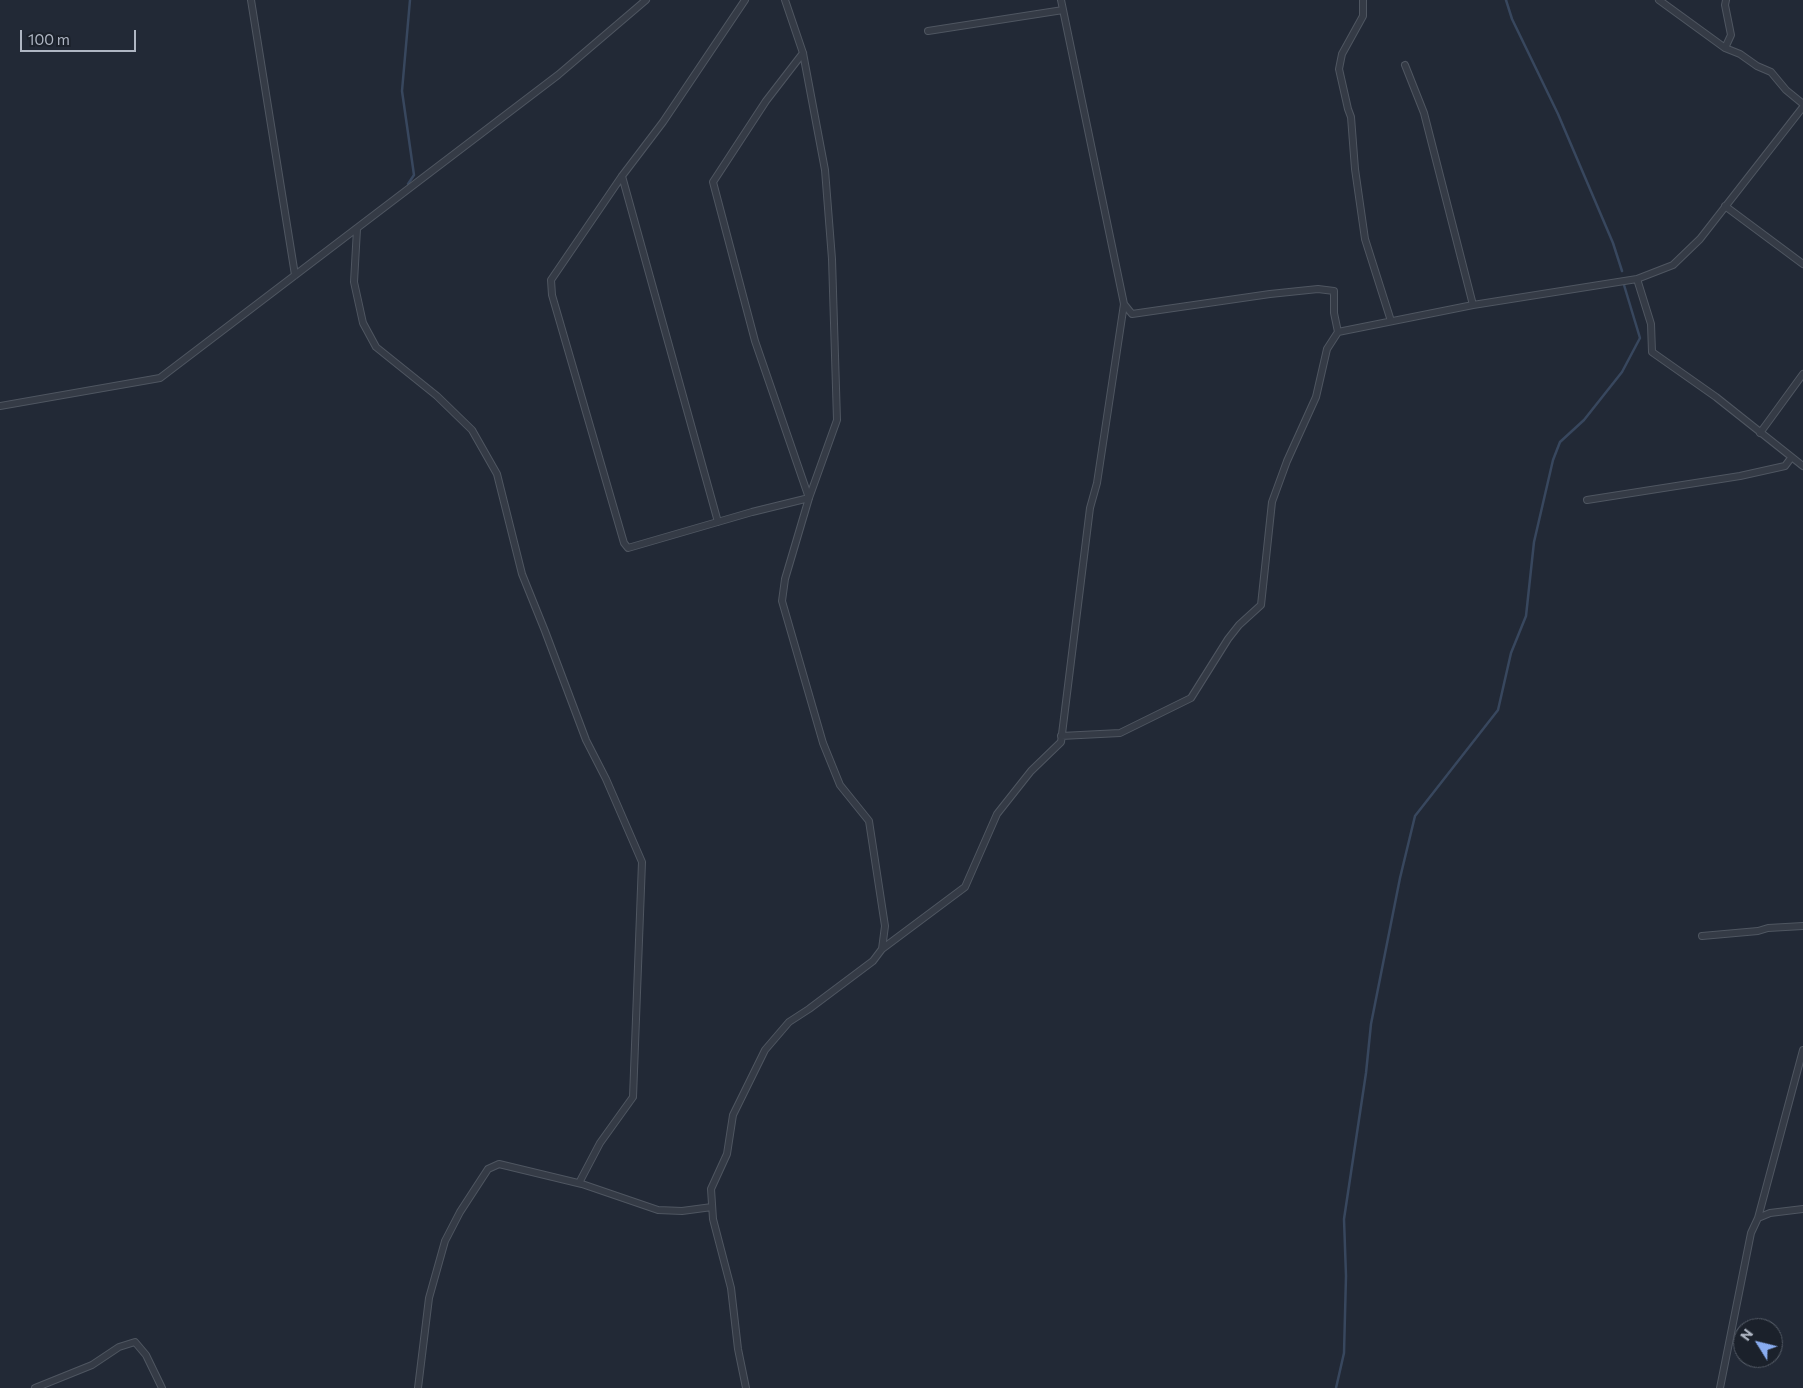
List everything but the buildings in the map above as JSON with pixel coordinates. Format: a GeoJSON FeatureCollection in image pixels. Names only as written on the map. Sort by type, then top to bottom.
{"type":"FeatureCollection","features":[{"type":"Feature","properties":{"kind":"street"},"geometry":{"type":"LineString","coordinates":[[251,0],[295,275]]}},
{"type":"Feature","properties":{"kind":"street"},"geometry":{"type":"LineString","coordinates":[[0,406],[160,378],[558,75],[646,0]]}},
{"type":"Feature","properties":{"kind":"street"},"geometry":{"type":"LineString","coordinates":[[745,0],[668,115],[622,176],[551,280],[552,295],[625,546],[628,548],[632,547],[809,498]]}},
{"type":"Feature","properties":{"kind":"street"},"geometry":{"type":"LineString","coordinates":[[785,0],[802,53],[825,170],[832,258],[837,420],[809,498],[785,579],[782,601],[823,743],[840,784],[869,821],[885,926],[882,949]]}},
{"type":"Feature","properties":{"kind":"street"},"geometry":{"type":"LineString","coordinates":[[746,1388],[738,1349],[732,1288],[713,1218],[712,1206],[712,1189],[727,1154],[732,1115],[765,1050],[789,1022],[873,961],[882,949],[965,887],[997,814],[1031,771],[1061,742],[1090,508],[1097,483],[1124,304],[1061,0]]}},
{"type":"Feature","properties":{"kind":"street"},"geometry":{"type":"LineString","coordinates":[[1363,0],[1362,16],[1342,54],[1339,70],[1351,118],[1365,239],[1391,321]]}},
{"type":"Feature","properties":{"kind":"street"},"geometry":{"type":"LineString","coordinates":[[1338,332],[1473,305],[1637,279],[1673,265],[1700,240],[1803,105],[1786,90],[1771,72],[1757,66],[1740,54],[1724,48],[1659,0]]}},
{"type":"Feature","properties":{"kind":"street"},"geometry":{"type":"LineString","coordinates":[[1724,48],[1731,35],[1725,5],[1726,0]]}},
{"type":"Feature","properties":{"kind":"street"},"geometry":{"type":"LineString","coordinates":[[928,31],[1063,10]]}},
{"type":"Feature","properties":{"kind":"street"},"geometry":{"type":"LineString","coordinates":[[802,53],[766,101],[713,182],[755,341],[809,498]]}},
{"type":"Feature","properties":{"kind":"street"},"geometry":{"type":"LineString","coordinates":[[1405,65],[1424,112],[1473,305]]}},
{"type":"Feature","properties":{"kind":"street"},"geometry":{"type":"LineString","coordinates":[[622,176],[718,522]]}},
{"type":"Feature","properties":{"kind":"street"},"geometry":{"type":"LineString","coordinates":[[1725,206],[1803,264]]}},
{"type":"Feature","properties":{"kind":"street"},"geometry":{"type":"LineString","coordinates":[[357,229],[354,282],[363,323],[376,347],[437,396],[472,430],[497,474],[522,574],[546,631],[586,740],[606,779],[642,862],[633,1096],[600,1143],[579,1183]]}},
{"type":"Feature","properties":{"kind":"street"},"geometry":{"type":"LineString","coordinates":[[1637,279],[1651,324],[1652,352],[1716,397],[1803,466]]}},
{"type":"Feature","properties":{"kind":"street"},"geometry":{"type":"LineString","coordinates":[[1061,736],[1120,733],[1191,698],[1228,639],[1261,605],[1272,502],[1287,461],[1316,397],[1327,349],[1338,332],[1334,313],[1334,291],[1318,290],[1270,294],[1132,314],[1124,304]]}},
{"type":"Feature","properties":{"kind":"street"},"geometry":{"type":"LineString","coordinates":[[1760,433],[1803,374]]}},
{"type":"Feature","properties":{"kind":"street"},"geometry":{"type":"LineString","coordinates":[[1587,500],[1740,476],[1785,466],[1791,458]]}},
{"type":"Feature","properties":{"kind":"street"},"geometry":{"type":"LineString","coordinates":[[1702,936],[1803,926]]}},
{"type":"Feature","properties":{"kind":"street"},"geometry":{"type":"LineString","coordinates":[[1720,1388],[1751,1233],[1758,1218],[1803,1050]]}},
{"type":"Feature","properties":{"kind":"street"},"geometry":{"type":"LineString","coordinates":[[418,1388],[429,1298],[445,1241],[460,1212],[488,1169],[499,1164],[579,1183],[658,1210],[682,1211],[712,1206]]}},
{"type":"Feature","properties":{"kind":"street"},"geometry":{"type":"LineString","coordinates":[[1758,1218],[1770,1213],[1803,1209]]}},
{"type":"Feature","properties":{"kind":"street"},"geometry":{"type":"LineString","coordinates":[[35,1388],[92,1365],[119,1347],[135,1342],[146,1355],[162,1388]]}},
{"type":"Feature","properties":{"kind":"waterway"},"geometry":{"type":"LineString","coordinates":[[408,184],[414,175],[402,91],[410,0]]}},
{"type":"Feature","properties":{"kind":"waterway"},"geometry":{"type":"LineString","coordinates":[[1506,0],[1512,19],[1558,114],[1613,243],[1622,271]]}},
{"type":"Feature","properties":{"kind":"waterway"},"geometry":{"type":"LineString","coordinates":[[1336,1388],[1344,1353],[1346,1276],[1344,1219],[1366,1073],[1371,1024],[1400,878],[1415,816],[1498,710],[1511,653],[1526,616],[1534,542],[1553,460],[1560,442],[1584,420],[1622,372],[1640,338],[1624,285]]}}]}
